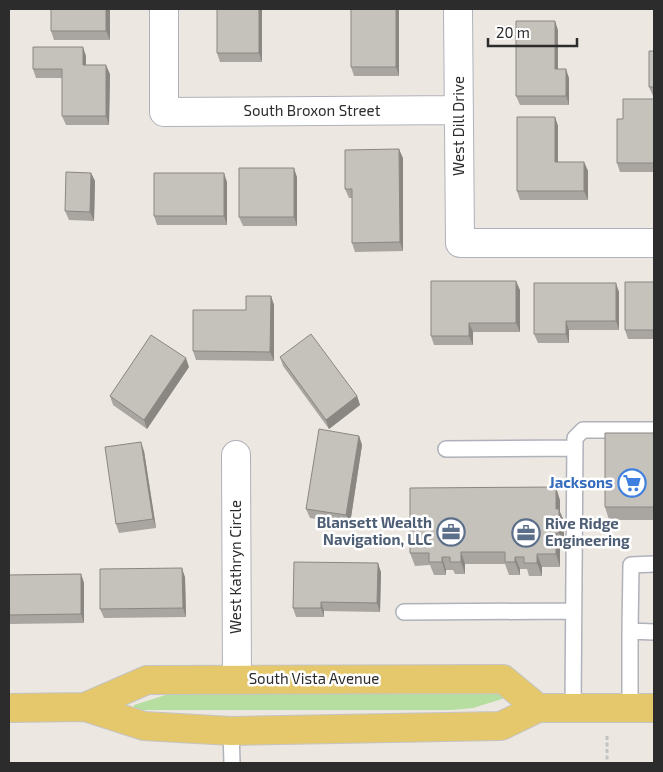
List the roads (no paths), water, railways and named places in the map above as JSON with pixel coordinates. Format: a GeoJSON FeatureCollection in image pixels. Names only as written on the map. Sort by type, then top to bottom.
{"type":"FeatureCollection","features":[{"type":"Feature","properties":{"kind":"main road","name":"South Vista Avenue"},"geometry":{"type":"LineString","coordinates":[[85,707],[147,680],[503,679],[538,708]]}},
{"type":"Feature","properties":{"kind":"main road","name":"South Vista Avenue"},"geometry":{"type":"LineString","coordinates":[[9,708],[85,707],[144,726],[231,731],[501,726],[538,708],[642,708]]}},
{"type":"Feature","properties":{"kind":"street","name":"South Broxon Street"},"geometry":{"type":"LineString","coordinates":[[164,9],[164,112],[459,110]]}},
{"type":"Feature","properties":{"kind":"street","name":"West Dill Drive"},"geometry":{"type":"LineString","coordinates":[[458,9],[460,243],[654,242]]}},
{"type":"Feature","properties":{"kind":"street","name":"West Kathryn Circle"},"geometry":{"type":"LineString","coordinates":[[236,455],[237,679]]}},
{"type":"Feature","properties":{"kind":"lane"},"geometry":{"type":"LineString","coordinates":[[573,708],[575,438],[583,430],[654,430]]}},
{"type":"Feature","properties":{"kind":"lane"},"geometry":{"type":"LineString","coordinates":[[446,449],[574,448]]}},
{"type":"Feature","properties":{"kind":"lane"},"geometry":{"type":"LineString","coordinates":[[642,708],[630,631],[631,565],[654,564]]}},
{"type":"Feature","properties":{"kind":"lane"},"geometry":{"type":"LineString","coordinates":[[404,612],[573,611]]}},
{"type":"Feature","properties":{"kind":"lane"},"geometry":{"type":"LineString","coordinates":[[630,631],[654,632]]}},
{"type":"Feature","properties":{"kind":"lane"},"geometry":{"type":"LineString","coordinates":[[231,731],[232,763]]}},
{"type":"Feature","properties":{"kind":"place","name":"Jacksons"},"geometry":{"type":"Point","coordinates":[632,483]}},
{"type":"Feature","properties":{"kind":"place","name":"Blansett Wealth Navigation, LLC"},"geometry":{"type":"Point","coordinates":[451,532]}},
{"type":"Feature","properties":{"kind":"place","name":"Rive Ridge Engineering"},"geometry":{"type":"Point","coordinates":[526,533]}}]}
